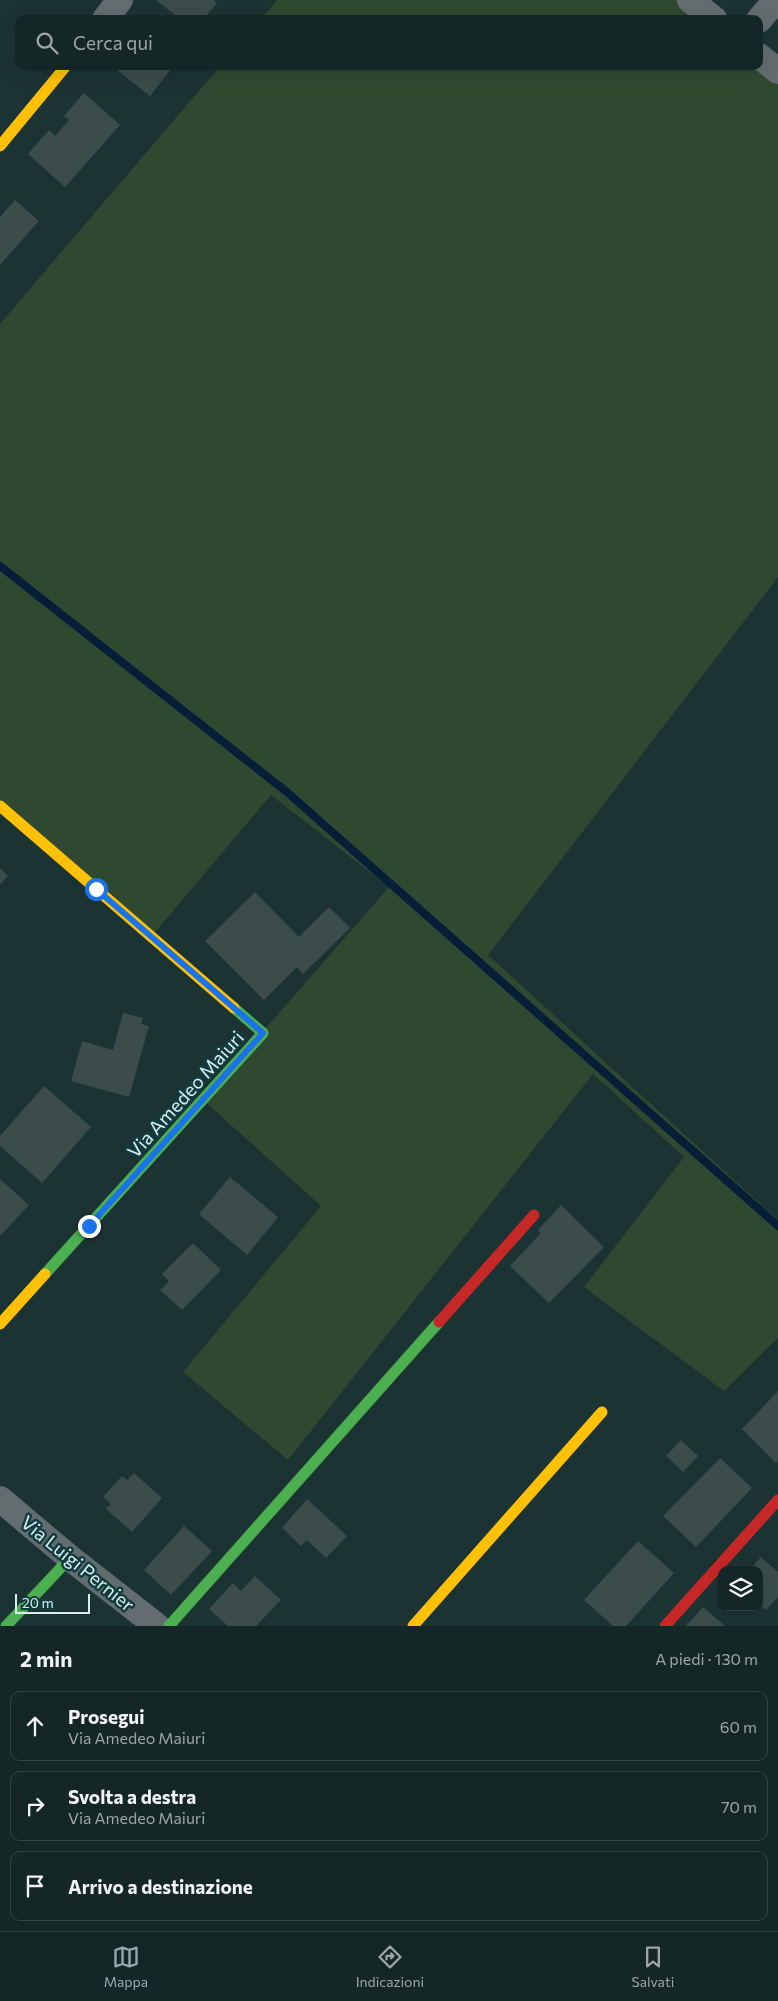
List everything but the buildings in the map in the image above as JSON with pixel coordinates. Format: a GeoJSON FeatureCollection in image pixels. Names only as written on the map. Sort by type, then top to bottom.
{"type":"FeatureCollection","features":[{"type":"Feature","properties":{"kind":"street"},"geometry":{"type":"LineString","coordinates":[[108,15],[120,0]]}},
{"type":"Feature","properties":{"kind":"street"},"geometry":{"type":"LineString","coordinates":[[690,0],[709,15]]}},
{"type":"Feature","properties":{"kind":"street"},"geometry":{"type":"LineString","coordinates":[[763,15],[776,0]]}},
{"type":"Feature","properties":{"kind":"street"},"geometry":{"type":"LineString","coordinates":[[763,59],[778,71]]}},
{"type":"Feature","properties":{"kind":"street"},"geometry":{"type":"LineString","coordinates":[[0,146],[63,70]]}},
{"type":"Feature","properties":{"kind":"street","name":"Via Amedeo Maiuri"},"geometry":{"type":"LineString","coordinates":[[0,806],[263,1033],[0,1324]]}},
{"type":"Feature","properties":{"kind":"street"},"geometry":{"type":"LineString","coordinates":[[170,1626],[534,1215]]}},
{"type":"Feature","properties":{"kind":"street"},"geometry":{"type":"LineString","coordinates":[[413,1626],[602,1412]]}},
{"type":"Feature","properties":{"kind":"street","name":"Via Luigi Pernier"},"geometry":{"type":"LineString","coordinates":[[0,1499],[70,1558],[157,1626]]}},
{"type":"Feature","properties":{"kind":"street"},"geometry":{"type":"LineString","coordinates":[[665,1626],[778,1500]]}},
{"type":"Feature","properties":{"kind":"street"},"geometry":{"type":"LineString","coordinates":[[6,1626],[70,1558]]}},
{"type":"Feature","properties":{"kind":"green space"},"geometry":{"type":"Polygon","coordinates":[[[277,0],[690,0],[709,15],[264,15],[277,0]]]}},
{"type":"Feature","properties":{"kind":"green space"},"geometry":{"type":"Polygon","coordinates":[[[763,67],[778,71],[778,577],[488,955],[778,1220],[778,1338],[724,1391],[584,1287],[684,1157],[593,1074],[288,1460],[183,1372],[321,1206],[203,1100],[389,887],[271,795],[151,937],[0,806],[0,324],[217,70],[763,70],[763,67]]]}},
{"type":"Feature","properties":{"kind":"waterway"},"geometry":{"type":"LineString","coordinates":[[0,566],[288,793],[778,1226]]}},
{"type":"Feature","properties":{"kind":"traffic: fast"},"geometry":{"type":"LineString","coordinates":[[45,1274],[263,1033],[234,1008]]}},
{"type":"Feature","properties":{"kind":"traffic: fast"},"geometry":{"type":"LineString","coordinates":[[169,1626],[439,1322]]}},
{"type":"Feature","properties":{"kind":"traffic: fast"},"geometry":{"type":"LineString","coordinates":[[6,1626],[70,1558]]}},
{"type":"Feature","properties":{"kind":"traffic: slow"},"geometry":{"type":"LineString","coordinates":[[0,146],[63,70]]}},
{"type":"Feature","properties":{"kind":"traffic: slow"},"geometry":{"type":"LineString","coordinates":[[0,806],[234,1008]]}},
{"type":"Feature","properties":{"kind":"traffic: slow"},"geometry":{"type":"LineString","coordinates":[[0,1324],[45,1274]]}},
{"type":"Feature","properties":{"kind":"traffic: slow"},"geometry":{"type":"LineString","coordinates":[[413,1626],[602,1412]]}},
{"type":"Feature","properties":{"kind":"traffic: jam"},"geometry":{"type":"LineString","coordinates":[[439,1322],[534,1215]]}},
{"type":"Feature","properties":{"kind":"traffic: jam"},"geometry":{"type":"LineString","coordinates":[[665,1626],[778,1500]]}},
{"type":"Feature","properties":{"kind":"route"},"geometry":{"type":"LineString","coordinates":[[89,1226],[263,1033],[96,889]]}}]}
